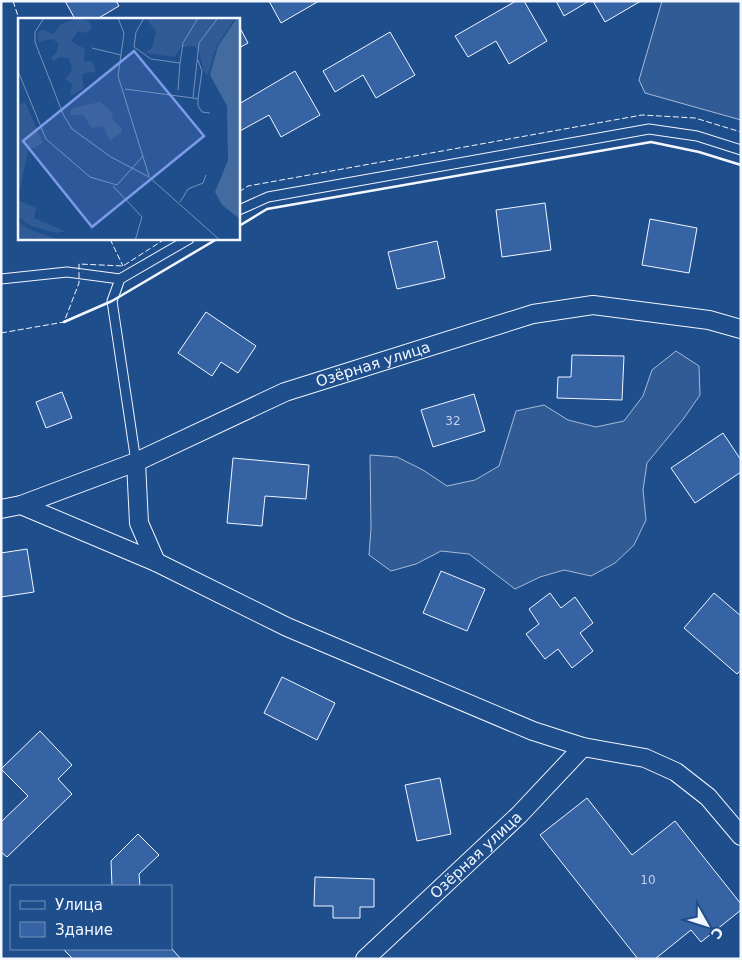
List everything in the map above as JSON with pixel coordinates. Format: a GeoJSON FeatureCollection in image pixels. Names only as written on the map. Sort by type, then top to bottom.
{"type":"FeatureCollection","features":[{"type":"Feature","properties":{"kind":"street","name":"Озёрная улица"},"geometry":{"type":"LineString","coordinates":[[1,509],[22,505],[136,462],[285,392],[533,314],[593,305],[710,320],[741,329]]}},
{"type":"Feature","properties":{"kind":"street"},"geometry":{"type":"LineString","coordinates":[[136,462],[139,523],[156,562]]}},
{"type":"Feature","properties":{"kind":"street"},"geometry":{"type":"LineString","coordinates":[[22,505],[156,562],[286,627],[533,731],[583,747],[644,758],[676,772],[708,797],[741,836]]}},
{"type":"Feature","properties":{"kind":"street","name":"Озёрная улица"},"geometry":{"type":"LineString","coordinates":[[365,959],[519,815],[583,747]]}},
{"type":"Feature","properties":{"kind":"lane"},"geometry":{"type":"LineString","coordinates":[[240,210],[268,197],[649,129],[696,136],[741,150]]}},
{"type":"Feature","properties":{"kind":"lane"},"geometry":{"type":"LineString","coordinates":[[1,279],[67,272],[120,279],[187,240]]}},
{"type":"Feature","properties":{"kind":"lane"},"geometry":{"type":"LineString","coordinates":[[120,279],[112,301],[136,462]]}},
{"type":"Feature","properties":{"kind":"shaded area"},"geometry":{"type":"Polygon","coordinates":[[[662,1],[741,1],[741,120],[645,93],[639,80],[662,1]]]}},
{"type":"Feature","properties":{"kind":"shaded area"},"geometry":{"type":"Polygon","coordinates":[[[676,351],[699,366],[700,395],[684,418],[647,463],[643,490],[646,520],[634,545],[615,563],[591,576],[564,570],[540,577],[515,589],[469,554],[441,551],[416,564],[391,571],[369,555],[371,528],[370,455],[397,457],[423,470],[447,486],[475,480],[499,466],[516,411],[544,405],[568,420],[596,427],[624,421],[643,396],[652,370],[676,351]]]}},
{"type":"Feature","properties":{"kind":"building"},"geometry":{"type":"Polygon","coordinates":[[[65,1],[116,1],[119,6],[99,18],[74,18],[65,1]]]}},
{"type":"Feature","properties":{"kind":"building"},"geometry":{"type":"Polygon","coordinates":[[[269,1],[319,1],[281,23],[269,1]]]}},
{"type":"Feature","properties":{"kind":"building"},"geometry":{"type":"Polygon","coordinates":[[[516,1],[524,1],[547,41],[509,64],[496,41],[468,57],[455,36],[516,1]]]}},
{"type":"Feature","properties":{"kind":"building"},"geometry":{"type":"Polygon","coordinates":[[[556,1],[589,1],[564,16],[556,1]]]}},
{"type":"Feature","properties":{"kind":"building"},"geometry":{"type":"Polygon","coordinates":[[[593,1],[641,1],[605,22],[593,1]]]}},
{"type":"Feature","properties":{"kind":"building"},"geometry":{"type":"Polygon","coordinates":[[[240,28],[248,43],[240,47],[240,28]]]}},
{"type":"Feature","properties":{"kind":"building"},"geometry":{"type":"Polygon","coordinates":[[[390,32],[415,75],[376,98],[363,75],[335,92],[323,71],[390,32]]]}},
{"type":"Feature","properties":{"kind":"building"},"geometry":{"type":"Polygon","coordinates":[[[295,71],[320,115],[281,137],[269,115],[240,131],[240,103],[295,71]]]}},
{"type":"Feature","properties":{"kind":"building"},"geometry":{"type":"Polygon","coordinates":[[[545,203],[551,250],[502,257],[496,210],[545,203]]]}},
{"type":"Feature","properties":{"kind":"building"},"geometry":{"type":"Polygon","coordinates":[[[650,219],[697,228],[689,273],[642,265],[650,219]]]}},
{"type":"Feature","properties":{"kind":"building"},"geometry":{"type":"Polygon","coordinates":[[[437,241],[445,278],[397,289],[388,252],[437,241]]]}},
{"type":"Feature","properties":{"kind":"building"},"geometry":{"type":"Polygon","coordinates":[[[206,312],[256,346],[238,373],[221,362],[212,376],[178,353],[206,312]]]}},
{"type":"Feature","properties":{"kind":"building"},"geometry":{"type":"Polygon","coordinates":[[[572,355],[624,356],[622,400],[557,398],[558,377],[571,377],[572,355]]]}},
{"type":"Feature","properties":{"kind":"building"},"geometry":{"type":"Polygon","coordinates":[[[62,392],[72,418],[46,428],[36,402],[62,392]]]}},
{"type":"Feature","properties":{"kind":"building"},"geometry":{"type":"Polygon","coordinates":[[[474,394],[485,431],[433,447],[421,410],[474,394]]]}},
{"type":"Feature","properties":{"kind":"building"},"geometry":{"type":"Polygon","coordinates":[[[723,433],[741,460],[741,472],[695,503],[671,468],[723,433]]]}},
{"type":"Feature","properties":{"kind":"building"},"geometry":{"type":"Polygon","coordinates":[[[233,458],[309,465],[306,499],[265,496],[262,526],[227,523],[233,458]]]}},
{"type":"Feature","properties":{"kind":"building"},"geometry":{"type":"Polygon","coordinates":[[[27,549],[34,592],[1,597],[1,553],[27,549]]]}},
{"type":"Feature","properties":{"kind":"building"},"geometry":{"type":"Polygon","coordinates":[[[441,571],[485,589],[467,631],[423,613],[441,571]]]}},
{"type":"Feature","properties":{"kind":"building"},"geometry":{"type":"Polygon","coordinates":[[[550,593],[561,608],[575,597],[593,623],[580,633],[593,651],[572,668],[558,649],[545,659],[526,634],[539,624],[529,609],[550,593]]]}},
{"type":"Feature","properties":{"kind":"building"},"geometry":{"type":"Polygon","coordinates":[[[714,593],[741,616],[741,670],[737,674],[684,628],[714,593]]]}},
{"type":"Feature","properties":{"kind":"building"},"geometry":{"type":"Polygon","coordinates":[[[282,677],[335,703],[317,740],[264,713],[282,677]]]}},
{"type":"Feature","properties":{"kind":"building"},"geometry":{"type":"Polygon","coordinates":[[[40,731],[72,765],[58,779],[72,794],[7,857],[1,852],[1,822],[28,796],[1,769],[40,731]]]}},
{"type":"Feature","properties":{"kind":"building"},"geometry":{"type":"Polygon","coordinates":[[[440,778],[451,834],[417,841],[405,785],[440,778]]]}},
{"type":"Feature","properties":{"kind":"building"},"geometry":{"type":"Polygon","coordinates":[[[587,798],[632,855],[675,821],[741,904],[741,910],[701,942],[691,930],[655,959],[638,959],[540,835],[587,798]]]}},
{"type":"Feature","properties":{"kind":"building"},"geometry":{"type":"Polygon","coordinates":[[[138,834],[159,855],[139,874],[140,885],[112,885],[111,861],[138,834]]]}},
{"type":"Feature","properties":{"kind":"building"},"geometry":{"type":"Polygon","coordinates":[[[315,877],[374,879],[374,907],[360,907],[360,918],[333,918],[333,906],[314,906],[315,877]]]}},
{"type":"Feature","properties":{"kind":"building"},"geometry":{"type":"Polygon","coordinates":[[[172,949],[181,959],[73,959],[64,950],[172,949]]]}},
{"type":"Feature","properties":{"kind":"fence"},"geometry":{"type":"LineString","coordinates":[[13,1],[19,18]]}},
{"type":"Feature","properties":{"kind":"fence"},"geometry":{"type":"LineString","coordinates":[[240,191],[248,186],[642,115],[695,118],[741,132]]}},
{"type":"Feature","properties":{"kind":"fence"},"geometry":{"type":"LineString","coordinates":[[110,240],[123,266]]}},
{"type":"Feature","properties":{"kind":"fence"},"geometry":{"type":"LineString","coordinates":[[1,333],[64,322],[79,283],[79,264],[123,266],[163,240]]}},
{"type":"Feature","properties":{"kind":"wall"},"geometry":{"type":"LineString","coordinates":[[240,225],[267,209],[651,142],[699,152],[741,165]]}},
{"type":"Feature","properties":{"kind":"wall"},"geometry":{"type":"LineString","coordinates":[[64,322],[112,301],[215,240]]}}]}
